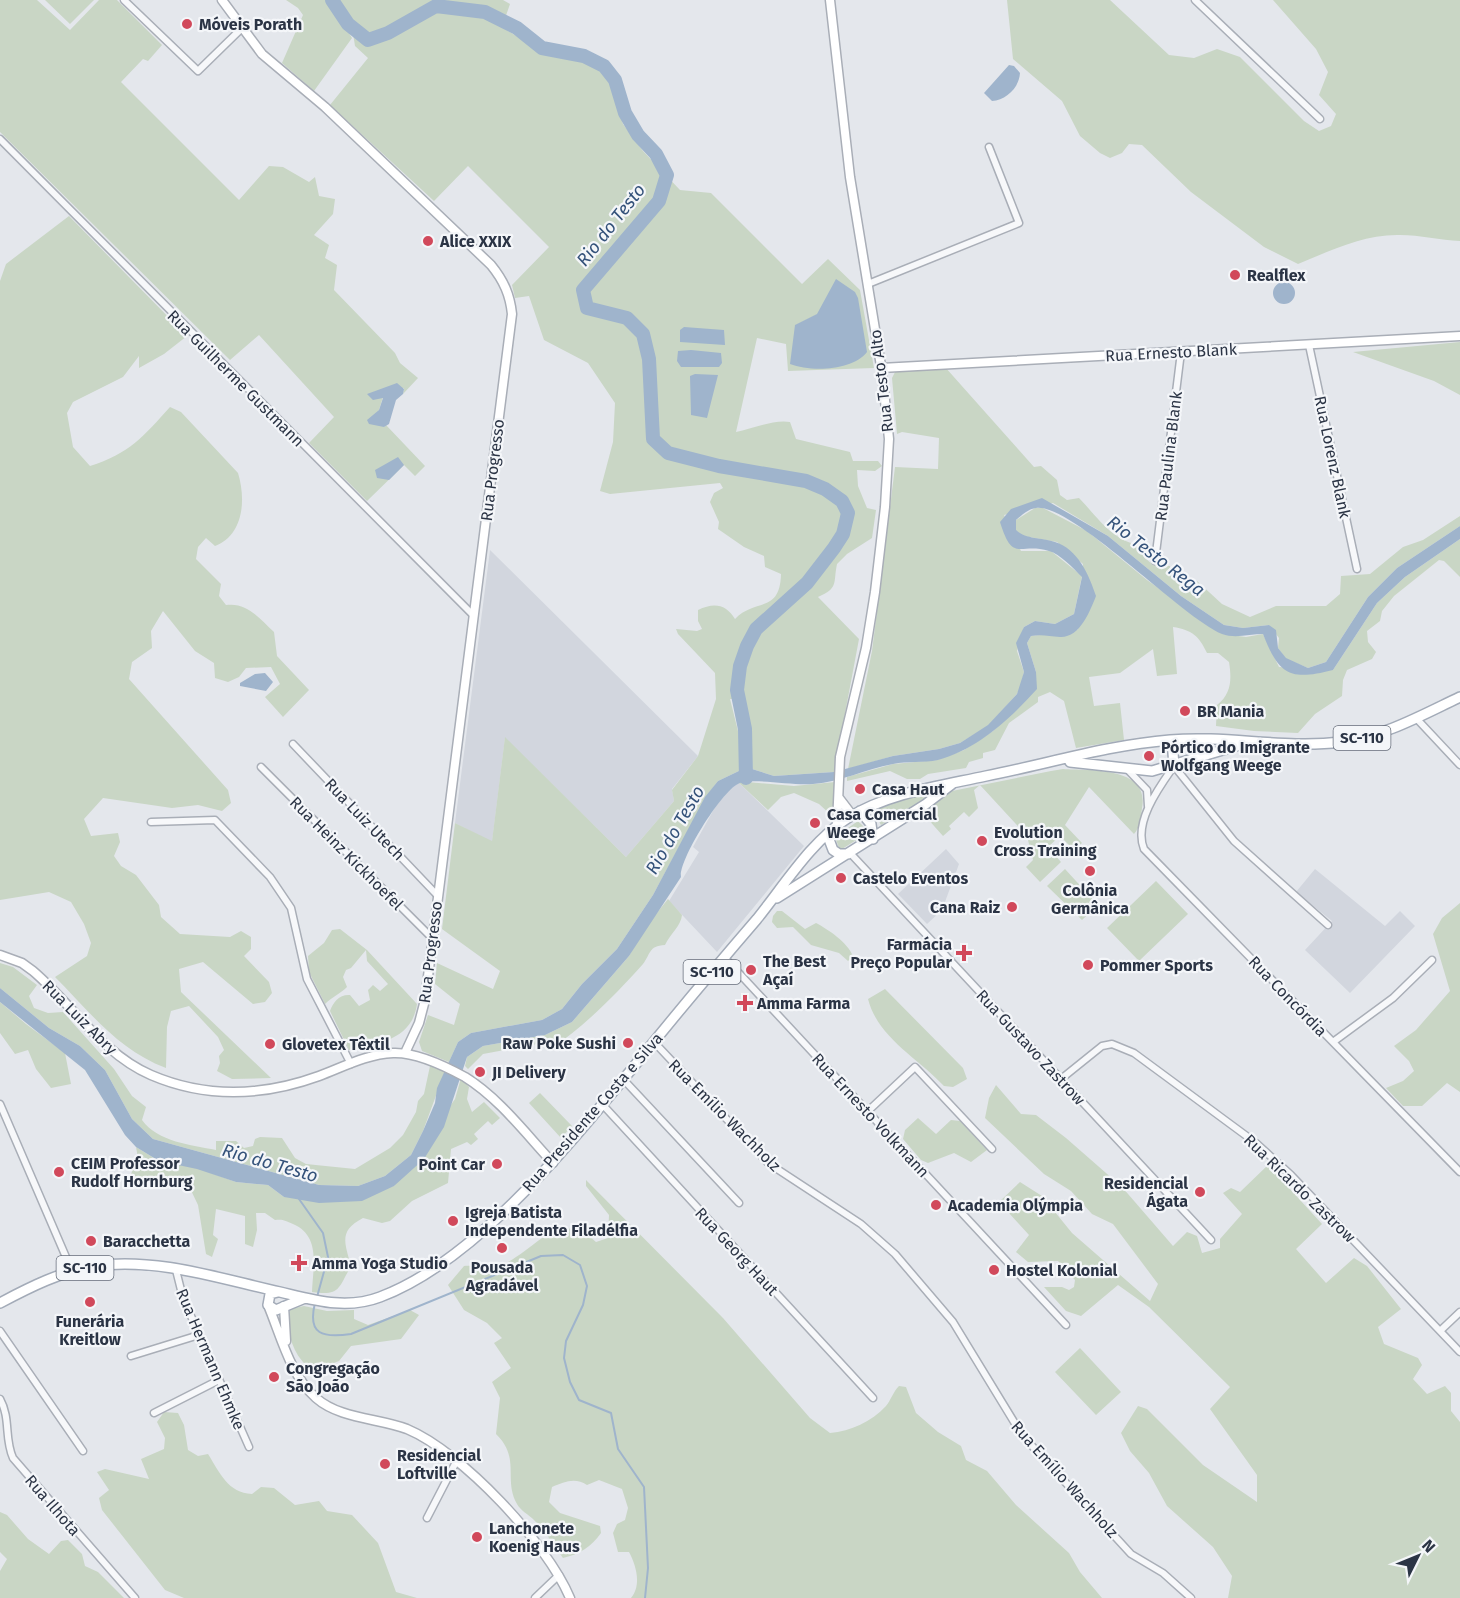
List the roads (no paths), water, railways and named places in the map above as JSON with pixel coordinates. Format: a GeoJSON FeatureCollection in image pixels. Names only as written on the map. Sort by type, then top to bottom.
{"type":"FeatureCollection","features":[{"type":"Feature","properties":{"kind":"main road","name":"Rua Presidente Costa e Silva"},"geometry":{"type":"LineString","coordinates":[[312,1300],[340,1304],[369,1301],[413,1281],[469,1241],[553,1163],[827,834],[856,813],[919,790],[1123,747],[1172,740],[1339,742],[1377,734],[1460,697]]}},
{"type":"Feature","properties":{"kind":"main road"},"geometry":{"type":"LineString","coordinates":[[1172,740],[1174,766]]}},
{"type":"Feature","properties":{"kind":"main road","name":"Rua Presidente Costa e Silva"},"geometry":{"type":"LineString","coordinates":[[1062,760],[1152,771],[1174,766],[1224,748],[1256,741]]}},
{"type":"Feature","properties":{"kind":"main road"},"geometry":{"type":"LineString","coordinates":[[1123,747],[1121,758],[1127,769]]}},
{"type":"Feature","properties":{"kind":"main road","name":"Rua Presidente Costa e Silva"},"geometry":{"type":"LineString","coordinates":[[770,903],[873,839],[954,783]]}},
{"type":"Feature","properties":{"kind":"main road"},"geometry":{"type":"LineString","coordinates":[[856,813],[871,824],[873,839]]}},
{"type":"Feature","properties":{"kind":"main road"},"geometry":{"type":"LineString","coordinates":[[827,834],[833,850],[839,854],[850,854]]}},
{"type":"Feature","properties":{"kind":"main road","name":"SC-110"},"geometry":{"type":"LineString","coordinates":[[0,1303],[72,1272],[91,1267],[132,1264],[176,1270],[312,1300]]}},
{"type":"Feature","properties":{"kind":"main road"},"geometry":{"type":"LineString","coordinates":[[253,1287],[268,1304],[276,1310],[284,1306],[285,1298],[279,1292],[270,1294],[268,1304]]}},
{"type":"Feature","properties":{"kind":"main road","name":"SC-110"},"geometry":{"type":"LineString","coordinates":[[284,1306],[312,1300]]}},
{"type":"Feature","properties":{"kind":"street"},"geometry":{"type":"LineString","coordinates":[[124,0],[198,71],[241,29]]}},
{"type":"Feature","properties":{"kind":"street","name":"Rua Progresso"},"geometry":{"type":"LineString","coordinates":[[222,0],[241,29],[274,66],[325,107],[491,265],[507,290],[512,314],[423,1011],[405,1053]]}},
{"type":"Feature","properties":{"kind":"street","name":"Rua Testo Alto"},"geometry":{"type":"LineString","coordinates":[[830,0],[849,168],[881,368],[889,439],[880,556],[868,638],[842,748],[837,825]]}},
{"type":"Feature","properties":{"kind":"street"},"geometry":{"type":"LineString","coordinates":[[1195,0],[1320,118]]}},
{"type":"Feature","properties":{"kind":"street","name":"Rua Guilherme Gustmann"},"geometry":{"type":"LineString","coordinates":[[0,140],[474,616]]}},
{"type":"Feature","properties":{"kind":"street"},"geometry":{"type":"LineString","coordinates":[[868,284],[1019,223],[989,147]]}},
{"type":"Feature","properties":{"kind":"street","name":"Rua Ernesto Blank"},"geometry":{"type":"LineString","coordinates":[[881,368],[1460,336]]}},
{"type":"Feature","properties":{"kind":"street","name":"Rua Lorenz Blank"},"geometry":{"type":"LineString","coordinates":[[1309,345],[1357,569]]}},
{"type":"Feature","properties":{"kind":"street","name":"Rua Paulina Blank"},"geometry":{"type":"LineString","coordinates":[[1155,561],[1181,352]]}},
{"type":"Feature","properties":{"kind":"street"},"geometry":{"type":"LineString","coordinates":[[1416,718],[1460,765]]}},
{"type":"Feature","properties":{"kind":"street","name":"Rua Luiz Utech"},"geometry":{"type":"LineString","coordinates":[[293,744],[437,895]]}},
{"type":"Feature","properties":{"kind":"street"},"geometry":{"type":"LineString","coordinates":[[1174,766],[1234,841],[1328,926]]}},
{"type":"Feature","properties":{"kind":"street","name":"Rua Concórdia"},"geometry":{"type":"LineString","coordinates":[[1174,766],[1148,810],[1141,837],[1144,849],[1460,1172]]}},
{"type":"Feature","properties":{"kind":"street","name":"Rua Heinz Kickhoefel"},"geometry":{"type":"LineString","coordinates":[[261,767],[432,938]]}},
{"type":"Feature","properties":{"kind":"street","name":"Rua Concórdia"},"geometry":{"type":"LineString","coordinates":[[1127,769],[1147,790],[1148,810]]}},
{"type":"Feature","properties":{"kind":"street"},"geometry":{"type":"LineString","coordinates":[[839,797],[856,813]]}},
{"type":"Feature","properties":{"kind":"street"},"geometry":{"type":"LineString","coordinates":[[151,822],[215,820],[270,877],[291,908],[307,979],[351,1064]]}},
{"type":"Feature","properties":{"kind":"street","name":"Rua Gustavo Zastrow"},"geometry":{"type":"LineString","coordinates":[[850,854],[1211,1240]]}},
{"type":"Feature","properties":{"kind":"street","name":"Rua Luiz Abry"},"geometry":{"type":"LineString","coordinates":[[0,955],[22,963],[33,971],[119,1057],[151,1076],[175,1084],[224,1093],[259,1091],[297,1083],[380,1055],[405,1053]]}},
{"type":"Feature","properties":{"kind":"street","name":"Rua Ernesto Volkmann"},"geometry":{"type":"LineString","coordinates":[[724,957],[1066,1325]]}},
{"type":"Feature","properties":{"kind":"street"},"geometry":{"type":"LineString","coordinates":[[1333,1042],[1393,998],[1432,960]]}},
{"type":"Feature","properties":{"kind":"street","name":"Rua Emílio Wachholz"},"geometry":{"type":"LineString","coordinates":[[654,1042],[768,1162],[861,1224],[888,1247],[952,1322],[1022,1435],[1131,1554],[1163,1573],[1191,1598]]}},
{"type":"Feature","properties":{"kind":"street","name":"Rua Ricardo Zastrow"},"geometry":{"type":"LineString","coordinates":[[1061,1079],[1102,1046],[1122,1047],[1149,1063],[1274,1158],[1460,1352]]}},
{"type":"Feature","properties":{"kind":"street"},"geometry":{"type":"LineString","coordinates":[[405,1053],[463,1076],[482,1090],[553,1163]]}},
{"type":"Feature","properties":{"kind":"street"},"geometry":{"type":"LineString","coordinates":[[868,1111],[915,1067],[992,1149]]}},
{"type":"Feature","properties":{"kind":"street"},"geometry":{"type":"LineString","coordinates":[[623,1079],[739,1203]]}},
{"type":"Feature","properties":{"kind":"street"},"geometry":{"type":"LineString","coordinates":[[0,1104],[72,1272]]}},
{"type":"Feature","properties":{"kind":"street","name":"Rua Georg Haut"},"geometry":{"type":"LineString","coordinates":[[602,1104],[873,1398]]}},
{"type":"Feature","properties":{"kind":"street","name":"Rua Hermann Ehmke"},"geometry":{"type":"LineString","coordinates":[[176,1270],[183,1298],[249,1447]]}},
{"type":"Feature","properties":{"kind":"street"},"geometry":{"type":"LineString","coordinates":[[268,1304],[287,1354],[303,1383],[319,1400],[339,1410],[407,1430],[434,1445],[456,1462],[520,1522],[559,1575],[570,1598]]}},
{"type":"Feature","properties":{"kind":"street"},"geometry":{"type":"LineString","coordinates":[[284,1306],[287,1354]]}},
{"type":"Feature","properties":{"kind":"street"},"geometry":{"type":"LineString","coordinates":[[1440,1331],[1460,1312]]}},
{"type":"Feature","properties":{"kind":"street"},"geometry":{"type":"LineString","coordinates":[[0,1331],[83,1451]]}},
{"type":"Feature","properties":{"kind":"street"},"geometry":{"type":"LineString","coordinates":[[131,1356],[199,1335]]}},
{"type":"Feature","properties":{"kind":"street"},"geometry":{"type":"LineString","coordinates":[[154,1413],[219,1380]]}},
{"type":"Feature","properties":{"kind":"street","name":"Rua Ilhota"},"geometry":{"type":"LineString","coordinates":[[0,1399],[8,1416],[7,1444],[13,1458],[135,1598]]}},
{"type":"Feature","properties":{"kind":"street"},"geometry":{"type":"LineString","coordinates":[[427,1518],[456,1462]]}},
{"type":"Feature","properties":{"kind":"street"},"geometry":{"type":"LineString","coordinates":[[535,1598],[559,1575]]}},
{"type":"Feature","properties":{"kind":"water"},"geometry":{"type":"Polygon","coordinates":[[[1009,65],[1014,66],[1020,73],[1017,84],[1007,96],[992,101],[984,93],[1009,65]]]}},
{"type":"Feature","properties":{"kind":"water"},"geometry":{"type":"Polygon","coordinates":[[[836,279],[855,292],[858,298],[867,352],[852,363],[831,368],[809,368],[790,364],[795,325],[817,314],[836,279]]]}},
{"type":"Feature","properties":{"kind":"water"},"geometry":{"type":"Polygon","coordinates":[[[1284,282],[1292,285],[1295,293],[1292,301],[1284,304],[1276,301],[1273,293],[1276,285],[1284,282]]]}},
{"type":"Feature","properties":{"kind":"water"},"geometry":{"type":"Polygon","coordinates":[[[684,327],[724,330],[725,345],[680,342],[680,330],[684,327]]]}},
{"type":"Feature","properties":{"kind":"water"},"geometry":{"type":"Polygon","coordinates":[[[678,351],[721,353],[722,363],[719,367],[681,367],[677,361],[678,351]]]}},
{"type":"Feature","properties":{"kind":"water"},"geometry":{"type":"Polygon","coordinates":[[[695,374],[718,375],[707,418],[691,415],[690,376],[695,374]]]}},
{"type":"Feature","properties":{"kind":"water"},"geometry":{"type":"Polygon","coordinates":[[[397,383],[404,389],[403,394],[396,400],[389,424],[384,427],[369,424],[367,420],[379,410],[383,398],[373,400],[367,394],[397,383]]]}},
{"type":"Feature","properties":{"kind":"water"},"geometry":{"type":"Polygon","coordinates":[[[398,457],[404,465],[389,480],[377,478],[375,470],[398,457]]]}},
{"type":"Feature","properties":{"kind":"water"},"geometry":{"type":"Polygon","coordinates":[[[1042,498],[1108,536],[1181,596],[1224,625],[1243,628],[1269,625],[1276,630],[1278,648],[1286,658],[1308,668],[1326,662],[1368,597],[1397,568],[1460,526],[1460,539],[1405,577],[1377,603],[1333,670],[1306,675],[1288,672],[1281,666],[1263,634],[1237,636],[1222,634],[1180,606],[1100,541],[1074,523],[1053,511],[1036,508],[1028,511],[1016,520],[1016,530],[1029,537],[1050,540],[1070,550],[1082,564],[1096,596],[1083,622],[1073,633],[1060,637],[1031,636],[1027,643],[1036,672],[1037,689],[1027,700],[980,741],[938,760],[893,764],[823,783],[747,782],[732,788],[703,826],[687,856],[681,877],[629,956],[572,1022],[545,1035],[483,1046],[467,1057],[444,1127],[424,1159],[394,1186],[362,1201],[319,1203],[284,1197],[268,1185],[236,1182],[197,1169],[159,1161],[136,1147],[125,1135],[85,1070],[0,1002],[0,988],[49,1028],[80,1046],[105,1070],[132,1119],[153,1139],[319,1185],[358,1186],[385,1176],[411,1155],[435,1103],[437,1088],[458,1042],[471,1033],[542,1020],[562,1009],[582,984],[617,949],[653,895],[705,797],[718,781],[741,770],[752,769],[774,776],[834,772],[893,756],[939,749],[960,743],[988,725],[1017,694],[1024,672],[1016,643],[1024,627],[1035,621],[1055,624],[1074,614],[1082,577],[1058,555],[1049,551],[1013,547],[1000,522],[1011,509],[1042,498]]]}},
{"type":"Feature","properties":{"kind":"water"},"geometry":{"type":"Polygon","coordinates":[[[265,673],[273,682],[266,691],[240,686],[240,683],[255,674],[265,673]]]}},
{"type":"Feature","properties":{"kind":"waterway","name":"Rio do Testo"},"geometry":{"type":"LineString","coordinates":[[332,0],[348,24],[368,40],[388,33],[436,6],[485,12],[517,28],[542,48],[584,56],[604,66],[615,80],[625,113],[638,135],[656,154],[667,175],[659,201],[583,290],[587,308],[627,318],[643,334],[649,359],[653,439],[668,453],[719,466],[806,481],[825,489],[842,501],[848,513],[843,534],[807,583],[756,629],[740,666],[737,690],[745,729],[746,778]]}},
{"type":"Feature","properties":{"kind":"waterway"},"geometry":{"type":"LineString","coordinates":[[299,1199],[323,1233],[328,1257],[317,1297]]}},
{"type":"Feature","properties":{"kind":"waterway"},"geometry":{"type":"LineString","coordinates":[[315,1303],[313,1314],[315,1328],[325,1334],[351,1334],[541,1256],[563,1255],[580,1265],[587,1286],[583,1305],[566,1341],[564,1358],[570,1382],[579,1400],[611,1413],[618,1449],[644,1487],[648,1568],[645,1598]]}},
{"type":"Feature","properties":{"kind":"place","name":"Móveis Porath"},"geometry":{"type":"Point","coordinates":[187,24]}},
{"type":"Feature","properties":{"kind":"place","name":"Alice XXIX"},"geometry":{"type":"Point","coordinates":[428,241]}},
{"type":"Feature","properties":{"kind":"place","name":"Realflex"},"geometry":{"type":"Point","coordinates":[1235,275]}},
{"type":"Feature","properties":{"kind":"place","name":"BR Mania"},"geometry":{"type":"Point","coordinates":[1185,711]}},
{"type":"Feature","properties":{"kind":"place","name":"Pórtico do Imigrante Wolfgang Weege"},"geometry":{"type":"Point","coordinates":[1149,756]}},
{"type":"Feature","properties":{"kind":"place","name":"Casa Haut"},"geometry":{"type":"Point","coordinates":[860,789]}},
{"type":"Feature","properties":{"kind":"place","name":"Casa Comercial Weege"},"geometry":{"type":"Point","coordinates":[815,823]}},
{"type":"Feature","properties":{"kind":"place","name":"Evolution Cross Training"},"geometry":{"type":"Point","coordinates":[982,841]}},
{"type":"Feature","properties":{"kind":"place","name":"Colônia Germânica"},"geometry":{"type":"Point","coordinates":[1090,871]}},
{"type":"Feature","properties":{"kind":"place","name":"Castelo Eventos"},"geometry":{"type":"Point","coordinates":[841,878]}},
{"type":"Feature","properties":{"kind":"place","name":"Cana Raiz"},"geometry":{"type":"Point","coordinates":[1012,907]}},
{"type":"Feature","properties":{"kind":"place","name":"Farmácia Preço Popular"},"geometry":{"type":"Point","coordinates":[964,953]}},
{"type":"Feature","properties":{"kind":"place","name":"Pommer Sports"},"geometry":{"type":"Point","coordinates":[1088,965]}},
{"type":"Feature","properties":{"kind":"place","name":"The Best Açaí"},"geometry":{"type":"Point","coordinates":[751,970]}},
{"type":"Feature","properties":{"kind":"place","name":"Amma Farma"},"geometry":{"type":"Point","coordinates":[745,1003]}},
{"type":"Feature","properties":{"kind":"place","name":"Raw Poke Sushi"},"geometry":{"type":"Point","coordinates":[628,1043]}},
{"type":"Feature","properties":{"kind":"place","name":"Glovetex Têxtil"},"geometry":{"type":"Point","coordinates":[270,1044]}},
{"type":"Feature","properties":{"kind":"place","name":"JI Delivery"},"geometry":{"type":"Point","coordinates":[480,1072]}},
{"type":"Feature","properties":{"kind":"place","name":"Point Car"},"geometry":{"type":"Point","coordinates":[497,1164]}},
{"type":"Feature","properties":{"kind":"place","name":"CEIM Professor Rudolf Hornburg"},"geometry":{"type":"Point","coordinates":[59,1172]}},
{"type":"Feature","properties":{"kind":"place","name":"Residencial Ágata"},"geometry":{"type":"Point","coordinates":[1200,1192]}},
{"type":"Feature","properties":{"kind":"place","name":"Academia Olýmpia"},"geometry":{"type":"Point","coordinates":[936,1205]}},
{"type":"Feature","properties":{"kind":"place","name":"Igreja Batista Independente Filadélfia"},"geometry":{"type":"Point","coordinates":[453,1221]}},
{"type":"Feature","properties":{"kind":"place","name":"Baracchetta"},"geometry":{"type":"Point","coordinates":[91,1241]}},
{"type":"Feature","properties":{"kind":"place","name":"Pousada Agradável"},"geometry":{"type":"Point","coordinates":[502,1248]}},
{"type":"Feature","properties":{"kind":"place","name":"Amma Yoga Studio"},"geometry":{"type":"Point","coordinates":[299,1263]}},
{"type":"Feature","properties":{"kind":"place","name":"Hostel Kolonial"},"geometry":{"type":"Point","coordinates":[994,1270]}},
{"type":"Feature","properties":{"kind":"place","name":"Funerária Kreitlow"},"geometry":{"type":"Point","coordinates":[90,1302]}},
{"type":"Feature","properties":{"kind":"place","name":"Congregação São João"},"geometry":{"type":"Point","coordinates":[274,1377]}},
{"type":"Feature","properties":{"kind":"place","name":"Residencial Loftville"},"geometry":{"type":"Point","coordinates":[385,1464]}},
{"type":"Feature","properties":{"kind":"place","name":"Lanchonete Koenig Haus"},"geometry":{"type":"Point","coordinates":[477,1537]}},
{"type":"Feature","properties":{"kind":"water label","name":"Rio Testo Rega"},"geometry":{"type":"Point","coordinates":[1156,556]}}]}
